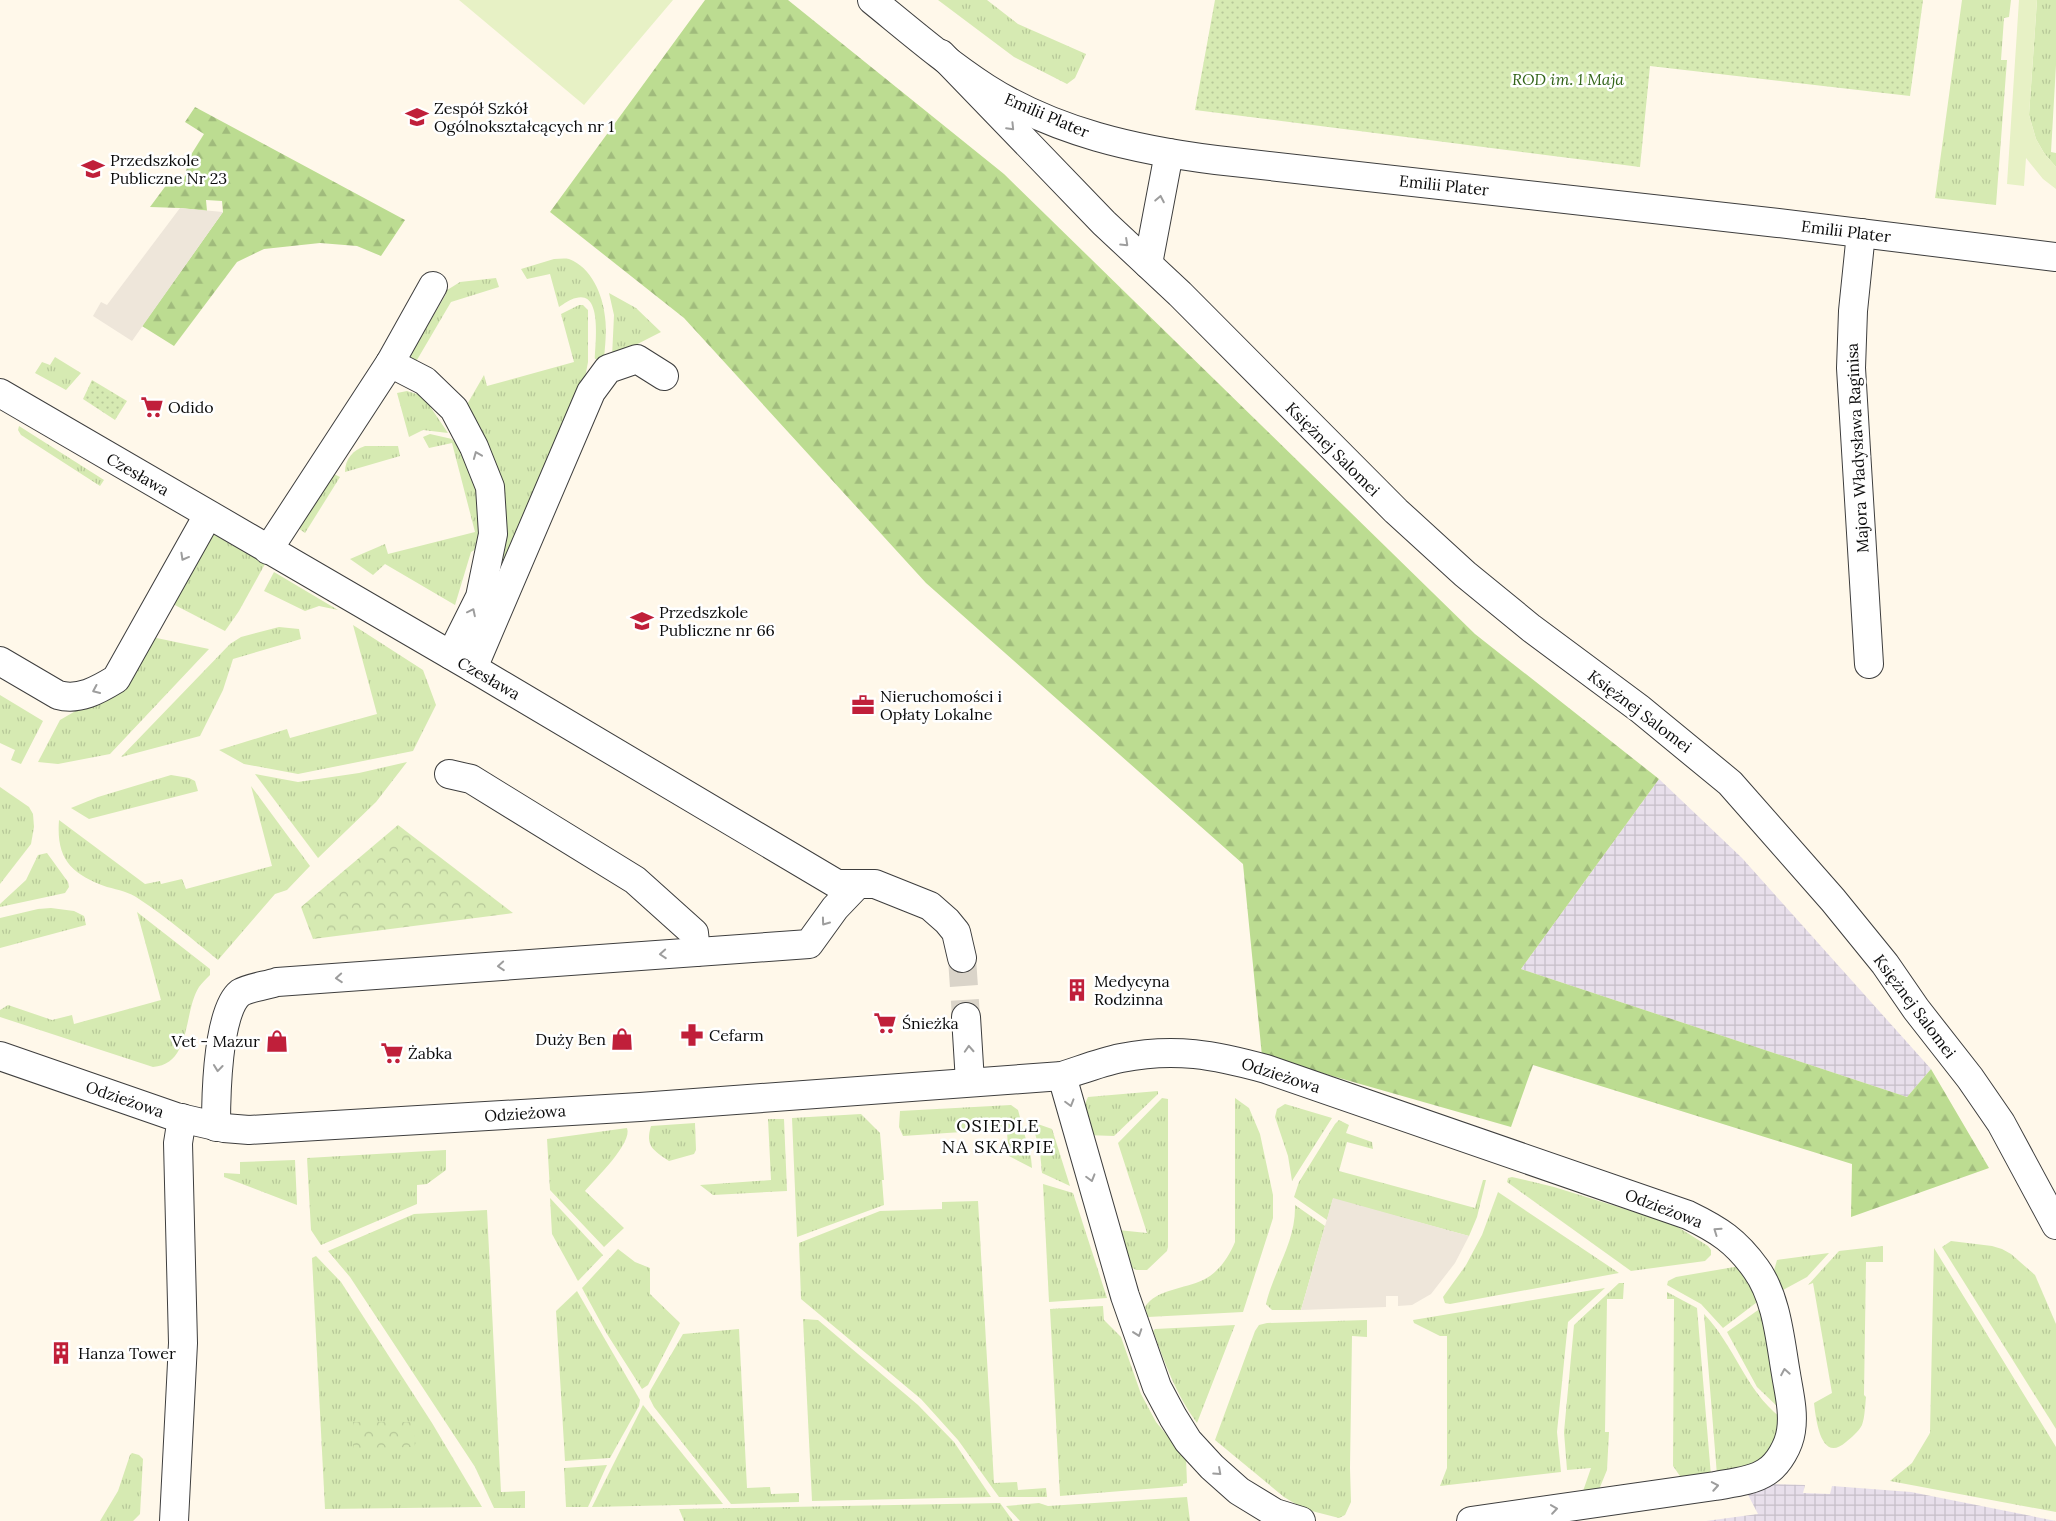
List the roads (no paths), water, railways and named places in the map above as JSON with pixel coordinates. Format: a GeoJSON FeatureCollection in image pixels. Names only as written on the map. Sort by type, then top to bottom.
{"type":"FeatureCollection","features":[{"type":"Feature","properties":{"kind":"street","name":"Emilii Plater"},"geometry":{"type":"LineString","coordinates":[[872,0],[987,88],[1036,114],[1088,134],[1169,153],[2056,257]]}},
{"type":"Feature","properties":{"kind":"street","name":"Księżnej Salomei"},"geometry":{"type":"LineString","coordinates":[[941,54],[1104,223],[1180,294],[1359,476],[1441,552],[1531,628],[1640,708],[1730,783],[1839,907],[1885,964],[1916,1009],[1970,1078],[2001,1123],[2056,1225]]}},
{"type":"Feature","properties":{"kind":"street"},"geometry":{"type":"LineString","coordinates":[[1148,264],[1169,153]]}},
{"type":"Feature","properties":{"kind":"street","name":"Majora Władysława Raginisa"},"geometry":{"type":"LineString","coordinates":[[1861,233],[1853,311],[1851,368],[1869,664]]}},
{"type":"Feature","properties":{"kind":"street"},"geometry":{"type":"LineString","coordinates":[[268,550],[390,363],[433,286]]}},
{"type":"Feature","properties":{"kind":"street"},"geometry":{"type":"LineString","coordinates":[[462,662],[591,392],[608,369],[637,359],[664,376]]}},
{"type":"Feature","properties":{"kind":"street"},"geometry":{"type":"LineString","coordinates":[[390,363],[425,381],[454,409],[474,447],[490,487],[493,534],[480,597],[462,662]]}},
{"type":"Feature","properties":{"kind":"street","name":"Czesława"},"geometry":{"type":"LineString","coordinates":[[0,393],[462,662],[837,884],[875,884],[930,906],[956,932],[962,958]]}},
{"type":"Feature","properties":{"kind":"street"},"geometry":{"type":"LineString","coordinates":[[0,661],[58,695],[65,697],[93,693],[116,679],[208,515]]}},
{"type":"Feature","properties":{"kind":"street"},"geometry":{"type":"LineString","coordinates":[[449,774],[471,779],[636,880],[694,933],[696,952]]}},
{"type":"Feature","properties":{"kind":"street"},"geometry":{"type":"LineString","coordinates":[[216,1127],[216,1093],[226,1015],[240,993],[277,982],[809,944],[835,908],[857,885]]}},
{"type":"Feature","properties":{"kind":"street"},"geometry":{"type":"LineString","coordinates":[[966,1017],[970,1082]]}},
{"type":"Feature","properties":{"kind":"street","name":"Odzieżowa"},"geometry":{"type":"LineString","coordinates":[[0,1056],[182,1118],[216,1127],[249,1130],[640,1106],[1062,1076],[1121,1058],[1162,1053],[1198,1054],[1223,1057],[1266,1069],[1688,1216],[1715,1228],[1740,1248],[1757,1271],[1771,1302],[1778,1327],[1792,1414],[1791,1431],[1787,1447],[1766,1472],[1748,1479],[1715,1486],[1471,1521]]}},
{"type":"Feature","properties":{"kind":"street"},"geometry":{"type":"LineString","coordinates":[[1062,1076],[1125,1296],[1157,1386],[1173,1417],[1188,1441],[1238,1491],[1275,1513],[1301,1521]]}},
{"type":"Feature","properties":{"kind":"street"},"geometry":{"type":"LineString","coordinates":[[174,1521],[183,1344],[178,1143],[182,1118]]}},
{"type":"Feature","properties":{"kind":"tunnel"},"geometry":{"type":"LineString","coordinates":[[962,958],[966,1017]]}},
{"type":"Feature","properties":{"kind":"place","name":"Zespół Szkół Ogólnokształcących nr 1"},"geometry":{"type":"Point","coordinates":[417,117]}},
{"type":"Feature","properties":{"kind":"place","name":"Przedszkole Publiczne Nr 23"},"geometry":{"type":"Point","coordinates":[93,169]}},
{"type":"Feature","properties":{"kind":"place","name":"Odido"},"geometry":{"type":"Point","coordinates":[152,407]}},
{"type":"Feature","properties":{"kind":"place","name":"Przedszkole Publiczne nr 66"},"geometry":{"type":"Point","coordinates":[642,621]}},
{"type":"Feature","properties":{"kind":"place","name":"Nieruchomości i Opłaty Lokalne"},"geometry":{"type":"Point","coordinates":[863,705]}},
{"type":"Feature","properties":{"kind":"place","name":"Medycyna Rodzinna"},"geometry":{"type":"Point","coordinates":[1077,990]}},
{"type":"Feature","properties":{"kind":"place","name":"Śnieżka"},"geometry":{"type":"Point","coordinates":[885,1023]}},
{"type":"Feature","properties":{"kind":"place","name":"Cefarm"},"geometry":{"type":"Point","coordinates":[692,1035]}},
{"type":"Feature","properties":{"kind":"place","name":"Duży Ben"},"geometry":{"type":"Point","coordinates":[622,1039]}},
{"type":"Feature","properties":{"kind":"place","name":"Vet - Mazur"},"geometry":{"type":"Point","coordinates":[277,1041]}},
{"type":"Feature","properties":{"kind":"place","name":"Żabka"},"geometry":{"type":"Point","coordinates":[392,1053]}},
{"type":"Feature","properties":{"kind":"place","name":"Hanza Tower"},"geometry":{"type":"Point","coordinates":[61,1353]}},
{"type":"Feature","properties":{"kind":"district","name":"OSIEDLE NA SKARPIE"},"geometry":{"type":"Point","coordinates":[998,1136]}},
{"type":"Feature","properties":{"kind":"park label","name":"ROD im. 1 Maja"},"geometry":{"type":"Point","coordinates":[1568,79]}}]}
